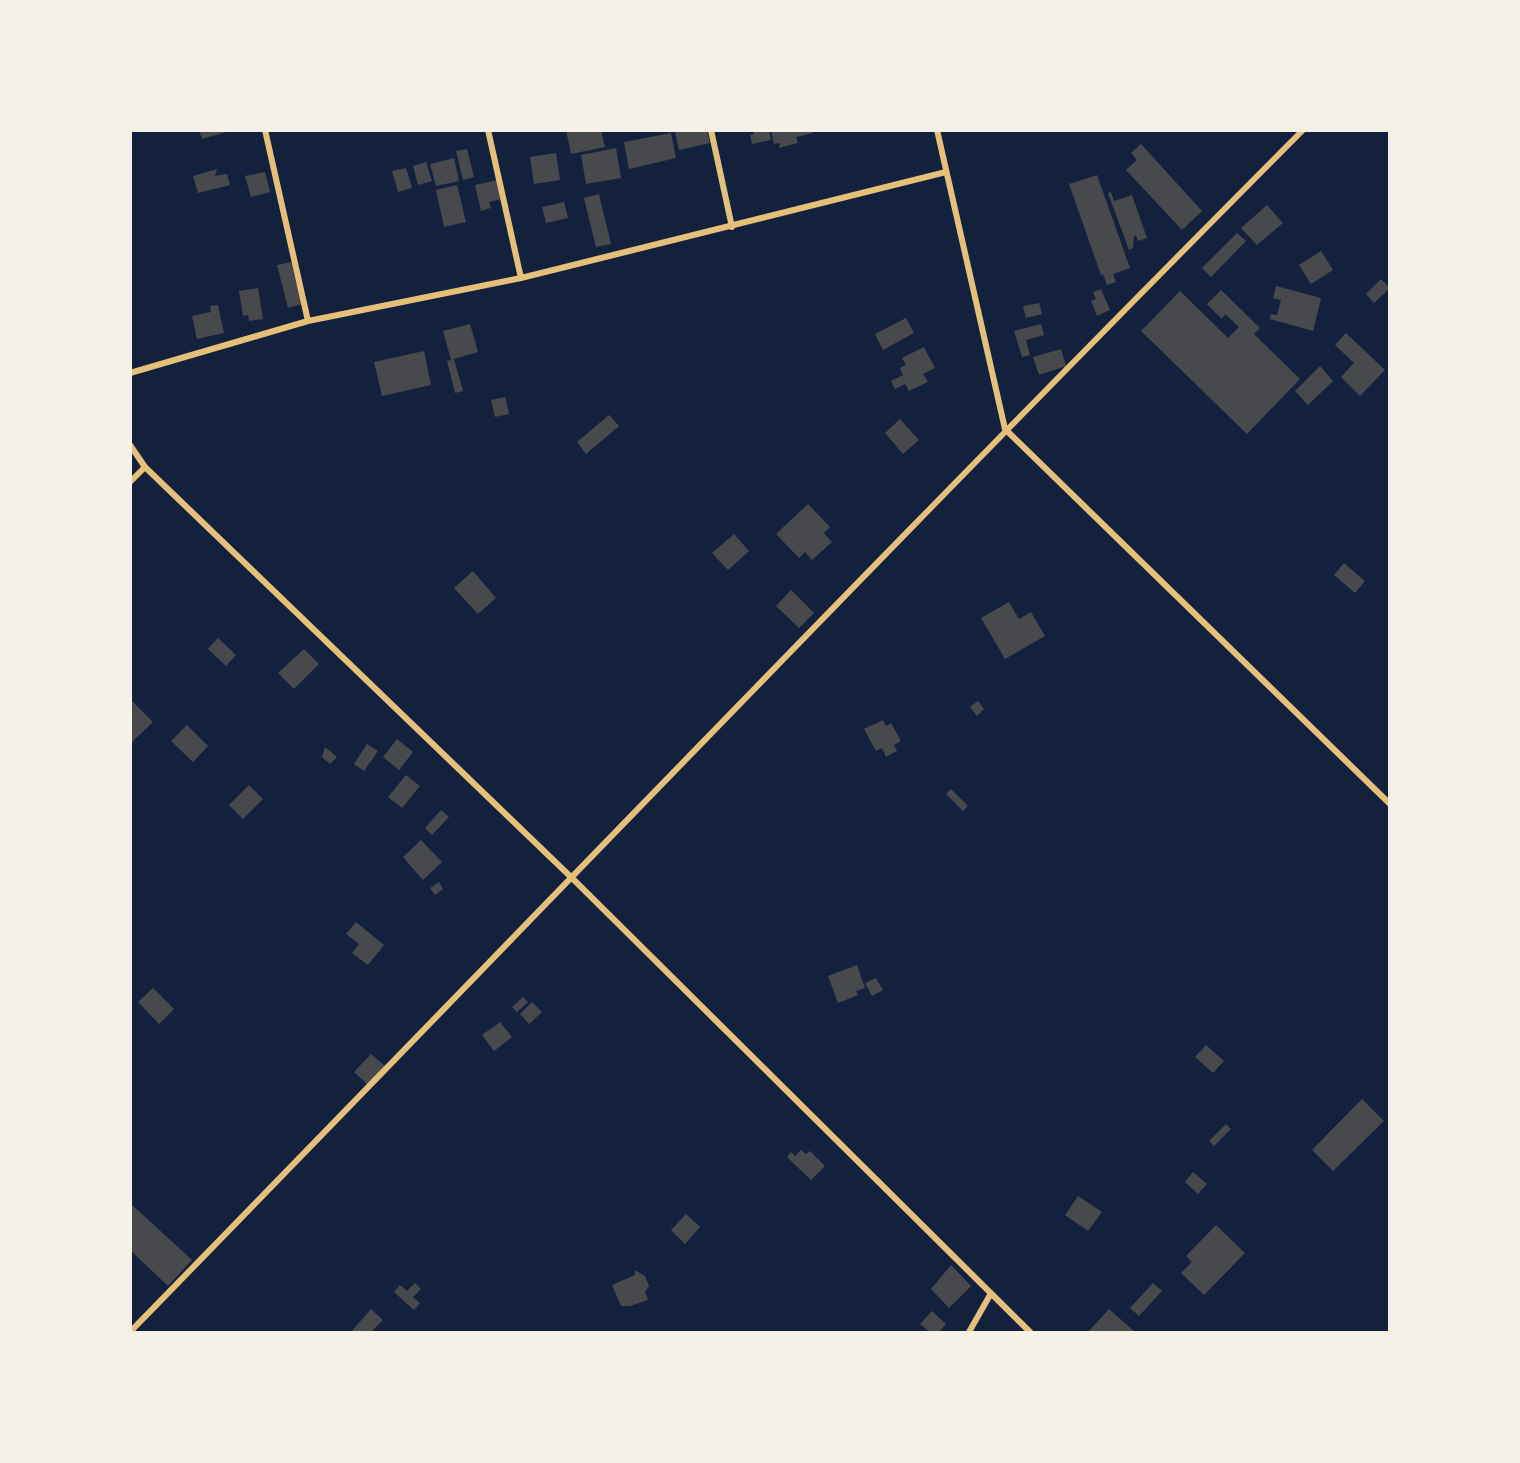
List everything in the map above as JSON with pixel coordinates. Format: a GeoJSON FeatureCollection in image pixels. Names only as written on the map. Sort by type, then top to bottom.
{"type":"FeatureCollection","features":[{"type":"Feature","properties":{"kind":"street"},"geometry":{"type":"LineString","coordinates":[[265,130],[308,321]]}},
{"type":"Feature","properties":{"kind":"street"},"geometry":{"type":"LineString","coordinates":[[488,130],[521,278]]}},
{"type":"Feature","properties":{"kind":"street"},"geometry":{"type":"LineString","coordinates":[[711,130],[732,227]]}},
{"type":"Feature","properties":{"kind":"street"},"geometry":{"type":"LineString","coordinates":[[937,130],[1005,429],[1389,804]]}},
{"type":"Feature","properties":{"kind":"street"},"geometry":{"type":"LineString","coordinates":[[130,1332],[573,879],[1005,429],[1303,130]]}},
{"type":"Feature","properties":{"kind":"street"},"geometry":{"type":"LineString","coordinates":[[130,373],[308,321],[521,278],[946,172]]}},
{"type":"Feature","properties":{"kind":"street"},"geometry":{"type":"LineString","coordinates":[[130,445],[145,467],[573,879],[990,1295],[1030,1332]]}},
{"type":"Feature","properties":{"kind":"street"},"geometry":{"type":"LineString","coordinates":[[130,482],[145,467]]}},
{"type":"Feature","properties":{"kind":"street"},"geometry":{"type":"LineString","coordinates":[[969,1332],[990,1295]]}},
{"type":"Feature","properties":{"kind":"building"},"geometry":{"type":"Polygon","coordinates":[[[199,130],[230,130],[230,131],[202,139],[199,130]]]}},
{"type":"Feature","properties":{"kind":"building"},"geometry":{"type":"Polygon","coordinates":[[[566,130],[601,130],[605,147],[571,154],[566,130]]]}},
{"type":"Feature","properties":{"kind":"building"},"geometry":{"type":"Polygon","coordinates":[[[707,130],[710,143],[679,150],[675,132],[707,130]]]}},
{"type":"Feature","properties":{"kind":"building"},"geometry":{"type":"Polygon","coordinates":[[[753,130],[769,130],[771,140],[752,144],[750,135],[754,134],[753,130]]]}},
{"type":"Feature","properties":{"kind":"building"},"geometry":{"type":"Polygon","coordinates":[[[812,130],[813,133],[796,137],[798,143],[779,148],[780,143],[774,144],[771,131],[812,130]]]}},
{"type":"Feature","properties":{"kind":"building"},"geometry":{"type":"Polygon","coordinates":[[[671,133],[676,158],[629,169],[624,142],[671,133]]]}},
{"type":"Feature","properties":{"kind":"building"},"geometry":{"type":"Polygon","coordinates":[[[1141,144],[1202,211],[1182,230],[1126,170],[1137,160],[1131,153],[1141,144]]]}},
{"type":"Feature","properties":{"kind":"building"},"geometry":{"type":"Polygon","coordinates":[[[616,148],[621,178],[586,184],[581,155],[616,148]]]}},
{"type":"Feature","properties":{"kind":"building"},"geometry":{"type":"Polygon","coordinates":[[[467,149],[474,177],[463,180],[456,151],[467,149]]]}},
{"type":"Feature","properties":{"kind":"building"},"geometry":{"type":"Polygon","coordinates":[[[556,153],[560,180],[534,184],[530,157],[556,153]]]}},
{"type":"Feature","properties":{"kind":"building"},"geometry":{"type":"Polygon","coordinates":[[[454,158],[459,181],[436,186],[430,164],[454,158]]]}},
{"type":"Feature","properties":{"kind":"building"},"geometry":{"type":"Polygon","coordinates":[[[426,162],[432,181],[418,185],[413,166],[426,162]]]}},
{"type":"Feature","properties":{"kind":"building"},"geometry":{"type":"Polygon","coordinates":[[[406,168],[412,188],[398,192],[392,171],[406,168]]]}},
{"type":"Feature","properties":{"kind":"building"},"geometry":{"type":"Polygon","coordinates":[[[217,169],[215,176],[227,174],[230,185],[198,193],[193,176],[217,169]]]}},
{"type":"Feature","properties":{"kind":"building"},"geometry":{"type":"Polygon","coordinates":[[[265,172],[270,192],[251,197],[245,176],[265,172]]]}},
{"type":"Feature","properties":{"kind":"building"},"geometry":{"type":"Polygon","coordinates":[[[1097,175],[1130,268],[1113,274],[1116,282],[1107,285],[1103,274],[1101,275],[1069,184],[1097,175]]]}},
{"type":"Feature","properties":{"kind":"building"},"geometry":{"type":"Polygon","coordinates":[[[498,180],[502,199],[489,202],[491,208],[481,211],[475,185],[498,180]]]}},
{"type":"Feature","properties":{"kind":"building"},"geometry":{"type":"Polygon","coordinates":[[[457,185],[466,222],[444,227],[436,190],[457,185]]]}},
{"type":"Feature","properties":{"kind":"building"},"geometry":{"type":"Polygon","coordinates":[[[1111,192],[1114,201],[1132,195],[1147,238],[1138,241],[1136,235],[1134,236],[1133,248],[1129,250],[1108,193],[1111,192]]]}},
{"type":"Feature","properties":{"kind":"building"},"geometry":{"type":"Polygon","coordinates":[[[599,194],[611,244],[596,247],[584,198],[599,194]]]}},
{"type":"Feature","properties":{"kind":"building"},"geometry":{"type":"Polygon","coordinates":[[[564,202],[568,218],[546,223],[542,207],[564,202]]]}},
{"type":"Feature","properties":{"kind":"building"},"geometry":{"type":"Polygon","coordinates":[[[1267,205],[1283,223],[1257,245],[1241,228],[1267,205]]]}},
{"type":"Feature","properties":{"kind":"building"},"geometry":{"type":"Polygon","coordinates":[[[1237,233],[1246,241],[1211,277],[1202,268],[1237,233]]]}},
{"type":"Feature","properties":{"kind":"building"},"geometry":{"type":"Polygon","coordinates":[[[1321,251],[1333,270],[1311,284],[1299,265],[1321,251]]]}},
{"type":"Feature","properties":{"kind":"building"},"geometry":{"type":"Polygon","coordinates":[[[291,262],[302,304],[288,308],[277,265],[291,262]]]}},
{"type":"Feature","properties":{"kind":"building"},"geometry":{"type":"Polygon","coordinates":[[[1381,279],[1390,288],[1374,303],[1366,294],[1381,279]]]}},
{"type":"Feature","properties":{"kind":"building"},"geometry":{"type":"Polygon","coordinates":[[[1276,286],[1321,298],[1313,331],[1270,319],[1271,314],[1277,315],[1281,300],[1273,298],[1276,286]]]}},
{"type":"Feature","properties":{"kind":"building"},"geometry":{"type":"Polygon","coordinates":[[[258,288],[263,319],[249,321],[248,315],[243,316],[239,291],[258,288]]]}},
{"type":"Feature","properties":{"kind":"building"},"geometry":{"type":"Polygon","coordinates":[[[1101,289],[1110,310],[1097,316],[1091,301],[1096,299],[1093,292],[1101,289]]]}},
{"type":"Feature","properties":{"kind":"building"},"geometry":{"type":"Polygon","coordinates":[[[1221,290],[1260,328],[1254,334],[1300,379],[1247,434],[1141,331],[1180,291],[1228,338],[1239,327],[1225,314],[1222,319],[1207,304],[1221,290]]]}},
{"type":"Feature","properties":{"kind":"building"},"geometry":{"type":"Polygon","coordinates":[[[1039,303],[1042,314],[1026,318],[1023,306],[1039,303]]]}},
{"type":"Feature","properties":{"kind":"building"},"geometry":{"type":"Polygon","coordinates":[[[218,305],[224,333],[197,339],[192,316],[211,312],[210,306],[218,305]]]}},
{"type":"Feature","properties":{"kind":"building"},"geometry":{"type":"Polygon","coordinates":[[[906,318],[914,333],[883,350],[875,334],[906,318]]]}},
{"type":"Feature","properties":{"kind":"building"},"geometry":{"type":"Polygon","coordinates":[[[470,324],[478,352],[454,359],[463,391],[455,393],[447,361],[451,360],[443,331],[470,324]]]}},
{"type":"Feature","properties":{"kind":"building"},"geometry":{"type":"Polygon","coordinates":[[[1041,324],[1044,335],[1026,340],[1030,355],[1022,357],[1014,331],[1041,324]]]}},
{"type":"Feature","properties":{"kind":"building"},"geometry":{"type":"Polygon","coordinates":[[[1346,333],[1385,370],[1360,396],[1341,377],[1354,363],[1335,345],[1346,333]]]}},
{"type":"Feature","properties":{"kind":"building"},"geometry":{"type":"Polygon","coordinates":[[[924,347],[935,368],[923,374],[928,382],[909,391],[905,384],[895,389],[891,381],[903,375],[900,368],[906,365],[902,358],[924,347]]]}},
{"type":"Feature","properties":{"kind":"building"},"geometry":{"type":"Polygon","coordinates":[[[1061,349],[1066,366],[1039,375],[1033,357],[1061,349]]]}},
{"type":"Feature","properties":{"kind":"building"},"geometry":{"type":"Polygon","coordinates":[[[424,351],[431,385],[382,396],[374,362],[424,351]]]}},
{"type":"Feature","properties":{"kind":"building"},"geometry":{"type":"Polygon","coordinates":[[[1320,366],[1333,381],[1308,405],[1295,391],[1320,366]]]}},
{"type":"Feature","properties":{"kind":"building"},"geometry":{"type":"Polygon","coordinates":[[[505,397],[509,414],[495,417],[491,400],[505,397]]]}},
{"type":"Feature","properties":{"kind":"building"},"geometry":{"type":"Polygon","coordinates":[[[609,415],[619,426],[586,454],[577,442],[609,415]]]}},
{"type":"Feature","properties":{"kind":"building"},"geometry":{"type":"Polygon","coordinates":[[[900,419],[919,440],[903,454],[885,433],[900,419]]]}},
{"type":"Feature","properties":{"kind":"building"},"geometry":{"type":"Polygon","coordinates":[[[808,504],[830,527],[824,533],[832,542],[812,560],[805,552],[799,558],[776,534],[808,504]]]}},
{"type":"Feature","properties":{"kind":"building"},"geometry":{"type":"Polygon","coordinates":[[[734,534],[749,551],[728,570],[712,553],[734,534]]]}},
{"type":"Feature","properties":{"kind":"building"},"geometry":{"type":"Polygon","coordinates":[[[1344,563],[1365,581],[1355,593],[1334,575],[1344,563]]]}},
{"type":"Feature","properties":{"kind":"building"},"geometry":{"type":"Polygon","coordinates":[[[473,571],[496,598],[478,614],[454,588],[473,571]]]}},
{"type":"Feature","properties":{"kind":"building"},"geometry":{"type":"Polygon","coordinates":[[[791,590],[814,613],[799,628],[776,606],[791,590]]]}},
{"type":"Feature","properties":{"kind":"building"},"geometry":{"type":"Polygon","coordinates":[[[1009,602],[1019,619],[1031,612],[1045,636],[1005,659],[981,618],[1009,602]]]}},
{"type":"Feature","properties":{"kind":"building"},"geometry":{"type":"Polygon","coordinates":[[[218,638],[236,655],[226,666],[208,649],[218,638]]]}},
{"type":"Feature","properties":{"kind":"building"},"geometry":{"type":"Polygon","coordinates":[[[304,649],[319,664],[294,689],[278,673],[304,649]]]}},
{"type":"Feature","properties":{"kind":"building"},"geometry":{"type":"Polygon","coordinates":[[[130,699],[153,722],[132,742],[130,740],[130,699]]]}},
{"type":"Feature","properties":{"kind":"building"},"geometry":{"type":"Polygon","coordinates":[[[978,701],[984,709],[977,716],[970,707],[978,701]]]}},
{"type":"Feature","properties":{"kind":"building"},"geometry":{"type":"Polygon","coordinates":[[[883,720],[886,726],[891,723],[901,741],[894,745],[897,751],[886,757],[882,748],[876,751],[864,729],[883,720]]]}},
{"type":"Feature","properties":{"kind":"building"},"geometry":{"type":"Polygon","coordinates":[[[187,725],[208,746],[193,762],[171,741],[187,725]]]}},
{"type":"Feature","properties":{"kind":"building"},"geometry":{"type":"Polygon","coordinates":[[[397,739],[413,752],[399,770],[383,757],[397,739]]]}},
{"type":"Feature","properties":{"kind":"building"},"geometry":{"type":"Polygon","coordinates":[[[367,744],[378,751],[364,771],[354,764],[367,744]]]}},
{"type":"Feature","properties":{"kind":"building"},"geometry":{"type":"Polygon","coordinates":[[[325,747],[337,757],[330,764],[322,757],[325,747]]]}},
{"type":"Feature","properties":{"kind":"building"},"geometry":{"type":"Polygon","coordinates":[[[406,775],[420,786],[402,808],[388,797],[406,775]]]}},
{"type":"Feature","properties":{"kind":"building"},"geometry":{"type":"Polygon","coordinates":[[[249,785],[263,799],[243,819],[229,805],[249,785]]]}},
{"type":"Feature","properties":{"kind":"building"},"geometry":{"type":"Polygon","coordinates":[[[951,789],[968,806],[963,811],[946,794],[951,789]]]}},
{"type":"Feature","properties":{"kind":"building"},"geometry":{"type":"Polygon","coordinates":[[[441,810],[449,817],[432,835],[425,828],[441,810]]]}},
{"type":"Feature","properties":{"kind":"building"},"geometry":{"type":"Polygon","coordinates":[[[421,840],[442,862],[423,880],[403,857],[421,840]]]}},
{"type":"Feature","properties":{"kind":"building"},"geometry":{"type":"Polygon","coordinates":[[[439,882],[443,889],[435,895],[430,888],[439,882]]]}},
{"type":"Feature","properties":{"kind":"building"},"geometry":{"type":"Polygon","coordinates":[[[356,922],[384,945],[368,965],[352,953],[359,944],[346,934],[356,922]]]}},
{"type":"Feature","properties":{"kind":"building"},"geometry":{"type":"Polygon","coordinates":[[[857,965],[865,988],[856,991],[858,995],[838,1003],[828,976],[857,965]]]}},
{"type":"Feature","properties":{"kind":"building"},"geometry":{"type":"Polygon","coordinates":[[[876,978],[883,990],[872,996],[865,983],[876,978]]]}},
{"type":"Feature","properties":{"kind":"building"},"geometry":{"type":"Polygon","coordinates":[[[153,988],[174,1009],[159,1024],[138,1002],[153,988]]]}},
{"type":"Feature","properties":{"kind":"building"},"geometry":{"type":"Polygon","coordinates":[[[523,997],[528,1002],[517,1012],[512,1007],[523,997]]]}},
{"type":"Feature","properties":{"kind":"building"},"geometry":{"type":"Polygon","coordinates":[[[532,1002],[542,1012],[529,1024],[520,1014],[532,1002]]]}},
{"type":"Feature","properties":{"kind":"building"},"geometry":{"type":"Polygon","coordinates":[[[500,1022],[512,1037],[494,1051],[482,1035],[500,1022]]]}},
{"type":"Feature","properties":{"kind":"building"},"geometry":{"type":"Polygon","coordinates":[[[1206,1045],[1224,1061],[1213,1073],[1195,1057],[1206,1045]]]}},
{"type":"Feature","properties":{"kind":"building"},"geometry":{"type":"Polygon","coordinates":[[[371,1054],[385,1066],[368,1085],[354,1072],[371,1054]]]}},
{"type":"Feature","properties":{"kind":"building"},"geometry":{"type":"Polygon","coordinates":[[[1362,1099],[1384,1121],[1333,1171],[1312,1150],[1362,1099]]]}},
{"type":"Feature","properties":{"kind":"building"},"geometry":{"type":"Polygon","coordinates":[[[1226,1124],[1231,1129],[1214,1146],[1209,1141],[1226,1124]]]}},
{"type":"Feature","properties":{"kind":"building"},"geometry":{"type":"Polygon","coordinates":[[[801,1150],[806,1154],[810,1151],[825,1166],[811,1180],[787,1157],[791,1152],[795,1156],[801,1150]]]}},
{"type":"Feature","properties":{"kind":"building"},"geometry":{"type":"Polygon","coordinates":[[[1193,1172],[1207,1184],[1198,1194],[1185,1182],[1193,1172]]]}},
{"type":"Feature","properties":{"kind":"building"},"geometry":{"type":"Polygon","coordinates":[[[1078,1196],[1102,1212],[1088,1231],[1065,1215],[1078,1196]]]}},
{"type":"Feature","properties":{"kind":"building"},"geometry":{"type":"Polygon","coordinates":[[[130,1203],[192,1260],[168,1286],[130,1250],[130,1203]]]}},
{"type":"Feature","properties":{"kind":"building"},"geometry":{"type":"Polygon","coordinates":[[[686,1214],[700,1227],[685,1244],[671,1230],[686,1214]]]}},
{"type":"Feature","properties":{"kind":"building"},"geometry":{"type":"Polygon","coordinates":[[[1216,1225],[1245,1253],[1204,1295],[1181,1273],[1192,1262],[1186,1256],[1216,1225]]]}},
{"type":"Feature","properties":{"kind":"building"},"geometry":{"type":"Polygon","coordinates":[[[951,1265],[971,1286],[949,1308],[931,1289],[951,1265]]]}},
{"type":"Feature","properties":{"kind":"building"},"geometry":{"type":"Polygon","coordinates":[[[635,1270],[645,1276],[649,1286],[645,1292],[648,1300],[630,1306],[621,1306],[612,1285],[635,1275],[635,1270]]]}},
{"type":"Feature","properties":{"kind":"building"},"geometry":{"type":"Polygon","coordinates":[[[415,1283],[421,1289],[413,1297],[420,1303],[414,1310],[394,1292],[400,1285],[407,1291],[415,1283]]]}},
{"type":"Feature","properties":{"kind":"building"},"geometry":{"type":"Polygon","coordinates":[[[1153,1283],[1162,1291],[1139,1316],[1130,1308],[1153,1283]]]}},
{"type":"Feature","properties":{"kind":"building"},"geometry":{"type":"Polygon","coordinates":[[[371,1309],[383,1320],[371,1332],[351,1332],[371,1309]]]}},
{"type":"Feature","properties":{"kind":"building"},"geometry":{"type":"Polygon","coordinates":[[[1109,1309],[1135,1332],[1088,1332],[1109,1309]]]}},
{"type":"Feature","properties":{"kind":"building"},"geometry":{"type":"Polygon","coordinates":[[[932,1311],[946,1324],[939,1332],[930,1332],[920,1324],[932,1311]]]}}]}
